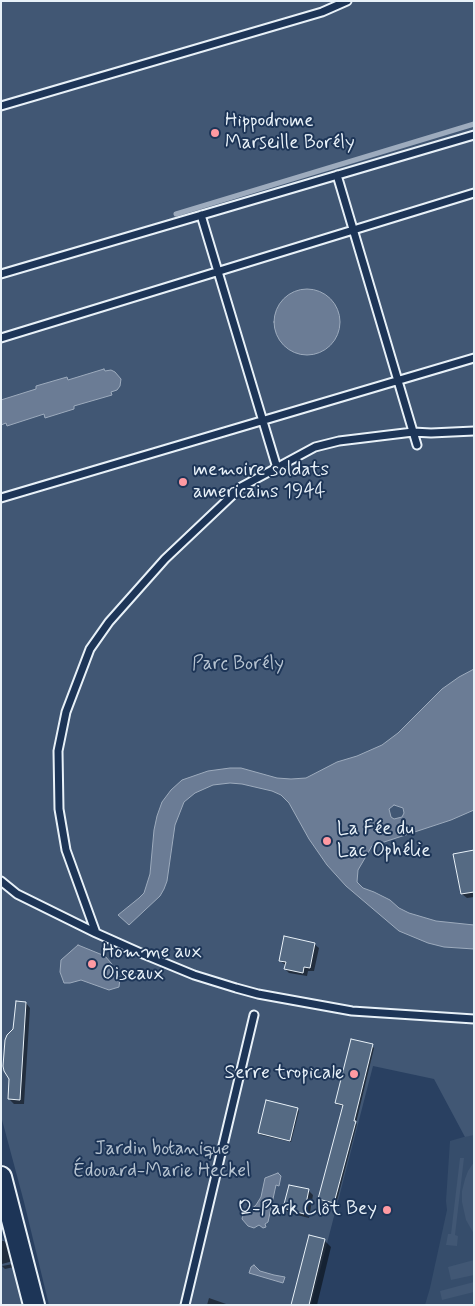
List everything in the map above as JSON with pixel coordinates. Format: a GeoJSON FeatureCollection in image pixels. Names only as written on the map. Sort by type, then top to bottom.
{"type":"FeatureCollection","features":[{"type":"Feature","properties":{"kind":"street"},"geometry":{"type":"LineString","coordinates":[[1,1177],[5,1209],[34,1305]]}},
{"type":"Feature","properties":{"kind":"lane"},"geometry":{"type":"LineString","coordinates":[[1,106],[322,12],[347,1]]}},
{"type":"Feature","properties":{"kind":"lane"},"geometry":{"type":"LineString","coordinates":[[1,274],[474,135]]}},
{"type":"Feature","properties":{"kind":"lane"},"geometry":{"type":"LineString","coordinates":[[337,175],[417,445]]}},
{"type":"Feature","properties":{"kind":"lane"},"geometry":{"type":"LineString","coordinates":[[1,338],[474,193]]}},
{"type":"Feature","properties":{"kind":"lane"},"geometry":{"type":"LineString","coordinates":[[201,215],[277,468]]}},
{"type":"Feature","properties":{"kind":"lane"},"geometry":{"type":"LineString","coordinates":[[1,498],[474,358]]}},
{"type":"Feature","properties":{"kind":"lane"},"geometry":{"type":"LineString","coordinates":[[96,933],[66,850],[59,809],[58,751],[66,712],[90,648],[108,622],[165,559],[241,487],[315,447],[339,441],[414,432],[474,431]]}},
{"type":"Feature","properties":{"kind":"lane"},"geometry":{"type":"LineString","coordinates":[[1,880],[18,894],[143,954],[194,975],[258,994],[352,1011],[474,1019]]}},
{"type":"Feature","properties":{"kind":"lane"},"geometry":{"type":"LineString","coordinates":[[185,1305],[254,1015]]}},
{"type":"Feature","properties":{"kind":"shaded area"},"geometry":{"type":"Polygon","coordinates":[[[307,289],[319,292],[330,299],[337,310],[340,322],[337,334],[330,345],[319,352],[307,355],[295,352],[284,345],[277,334],[274,322],[277,310],[284,299],[295,292],[307,289]]]}},
{"type":"Feature","properties":{"kind":"shaded area"},"geometry":{"type":"Polygon","coordinates":[[[104,369],[105,371],[111,370],[115,372],[121,379],[120,386],[117,390],[111,392],[112,395],[74,406],[74,409],[45,418],[44,414],[7,426],[6,423],[1,425],[1,400],[36,389],[36,386],[67,377],[68,380],[104,369]]]}},
{"type":"Feature","properties":{"kind":"shaded area"},"geometry":{"type":"Polygon","coordinates":[[[474,669],[474,810],[451,820],[372,846],[358,870],[357,882],[363,888],[390,900],[399,908],[409,913],[436,921],[474,925],[474,949],[444,947],[428,943],[399,931],[346,886],[327,865],[309,839],[289,803],[281,795],[242,784],[213,785],[195,793],[184,802],[175,825],[167,881],[160,896],[129,925],[118,915],[144,893],[150,874],[157,816],[162,802],[182,780],[208,771],[230,768],[241,768],[277,778],[306,778],[337,762],[382,745],[398,733],[442,689],[474,669]],[[394,805],[389,809],[391,817],[394,819],[402,817],[404,813],[403,808],[394,805]]]}},
{"type":"Feature","properties":{"kind":"shaded area"},"geometry":{"type":"Polygon","coordinates":[[[78,945],[105,956],[120,978],[119,987],[109,990],[81,980],[64,983],[60,972],[61,960],[78,945]]]}},
{"type":"Feature","properties":{"kind":"shaded area"},"geometry":{"type":"Polygon","coordinates":[[[474,1134],[474,1305],[425,1305],[447,1210],[450,1141],[474,1134]]]}},
{"type":"Feature","properties":{"kind":"shaded area"},"geometry":{"type":"Polygon","coordinates":[[[278,1173],[281,1176],[279,1186],[276,1185],[268,1222],[265,1224],[266,1227],[263,1228],[259,1225],[254,1228],[248,1226],[242,1219],[243,1214],[256,1205],[261,1197],[265,1178],[278,1173]]]}},
{"type":"Feature","properties":{"kind":"shaded area"},"geometry":{"type":"Polygon","coordinates":[[[254,1265],[260,1271],[285,1277],[283,1283],[249,1273],[254,1265]]]}},
{"type":"Feature","properties":{"kind":"green space","name":"Parc Borély"},"geometry":{"type":"Polygon","coordinates":[[[1,1],[474,1],[474,1135],[465,1137],[434,1079],[373,1066],[311,1305],[49,1305],[1,1116],[1,1]]]}},
{"type":"Feature","properties":{"kind":"green space"},"geometry":{"type":"Polygon","coordinates":[[[460,1158],[464,1158],[455,1235],[458,1236],[457,1246],[446,1245],[448,1234],[451,1234],[460,1158]]]}},
{"type":"Feature","properties":{"kind":"green space"},"geometry":{"type":"Polygon","coordinates":[[[474,1162],[474,1234],[466,1220],[462,1202],[462,1191],[468,1171],[474,1162]]]}},
{"type":"Feature","properties":{"kind":"green space"},"geometry":{"type":"Polygon","coordinates":[[[1,1235],[3,1240],[7,1239],[22,1305],[1,1305],[1,1235]]]}},
{"type":"Feature","properties":{"kind":"green space"},"geometry":{"type":"Polygon","coordinates":[[[474,1260],[474,1275],[451,1280],[448,1267],[474,1260]]]}},
{"type":"Feature","properties":{"kind":"green space"},"geometry":{"type":"Polygon","coordinates":[[[474,1282],[474,1292],[442,1300],[440,1291],[474,1282]]]}},
{"type":"Feature","properties":{"kind":"building"},"geometry":{"type":"Polygon","coordinates":[[[474,850],[474,892],[461,894],[453,854],[474,850]]]}},
{"type":"Feature","properties":{"kind":"building"},"geometry":{"type":"Polygon","coordinates":[[[284,936],[315,943],[310,968],[304,967],[303,973],[284,969],[286,962],[279,961],[284,936]]]}},
{"type":"Feature","properties":{"kind":"building"},"geometry":{"type":"Polygon","coordinates":[[[16,1001],[26,1002],[20,1100],[8,1099],[9,1079],[3,1066],[5,1040],[13,1029],[16,1001]]]}},
{"type":"Feature","properties":{"kind":"building"},"geometry":{"type":"Polygon","coordinates":[[[351,1039],[373,1044],[354,1121],[356,1121],[334,1203],[318,1199],[343,1105],[335,1103],[351,1039]]]}},
{"type":"Feature","properties":{"kind":"building","name":"Serre tropicale"},"geometry":{"type":"Polygon","coordinates":[[[266,1100],[298,1108],[290,1141],[258,1133],[266,1100]]]}},
{"type":"Feature","properties":{"kind":"building"},"geometry":{"type":"Polygon","coordinates":[[[289,1185],[309,1189],[304,1214],[283,1208],[289,1185]]]}},
{"type":"Feature","properties":{"kind":"building"},"geometry":{"type":"Polygon","coordinates":[[[309,1235],[325,1239],[309,1305],[291,1305],[309,1235]]]}},
{"type":"Feature","properties":{"kind":"waterway"},"geometry":{"type":"LineString","coordinates":[[176,214],[474,124]]}},
{"type":"Feature","properties":{"kind":"place","name":"Hippodrome Marseille Borély"},"geometry":{"type":"Point","coordinates":[215,133]}},
{"type":"Feature","properties":{"kind":"place","name":"memoire soldats americains 1944"},"geometry":{"type":"Point","coordinates":[183,482]}},
{"type":"Feature","properties":{"kind":"place","name":"La Fée du Lac Ophélie"},"geometry":{"type":"Point","coordinates":[327,841]}},
{"type":"Feature","properties":{"kind":"place","name":"Homme aux Oiseaux"},"geometry":{"type":"Point","coordinates":[92,964]}},
{"type":"Feature","properties":{"kind":"place","name":"Serre tropicale"},"geometry":{"type":"Point","coordinates":[354,1074]}},
{"type":"Feature","properties":{"kind":"place","name":"Q-Park Clôt Bey"},"geometry":{"type":"Point","coordinates":[387,1210]}},
{"type":"Feature","properties":{"kind":"park label","name":"Jardin botanique Édouard-Marie Heckel"},"geometry":{"type":"Point","coordinates":[162,1161]}}]}
